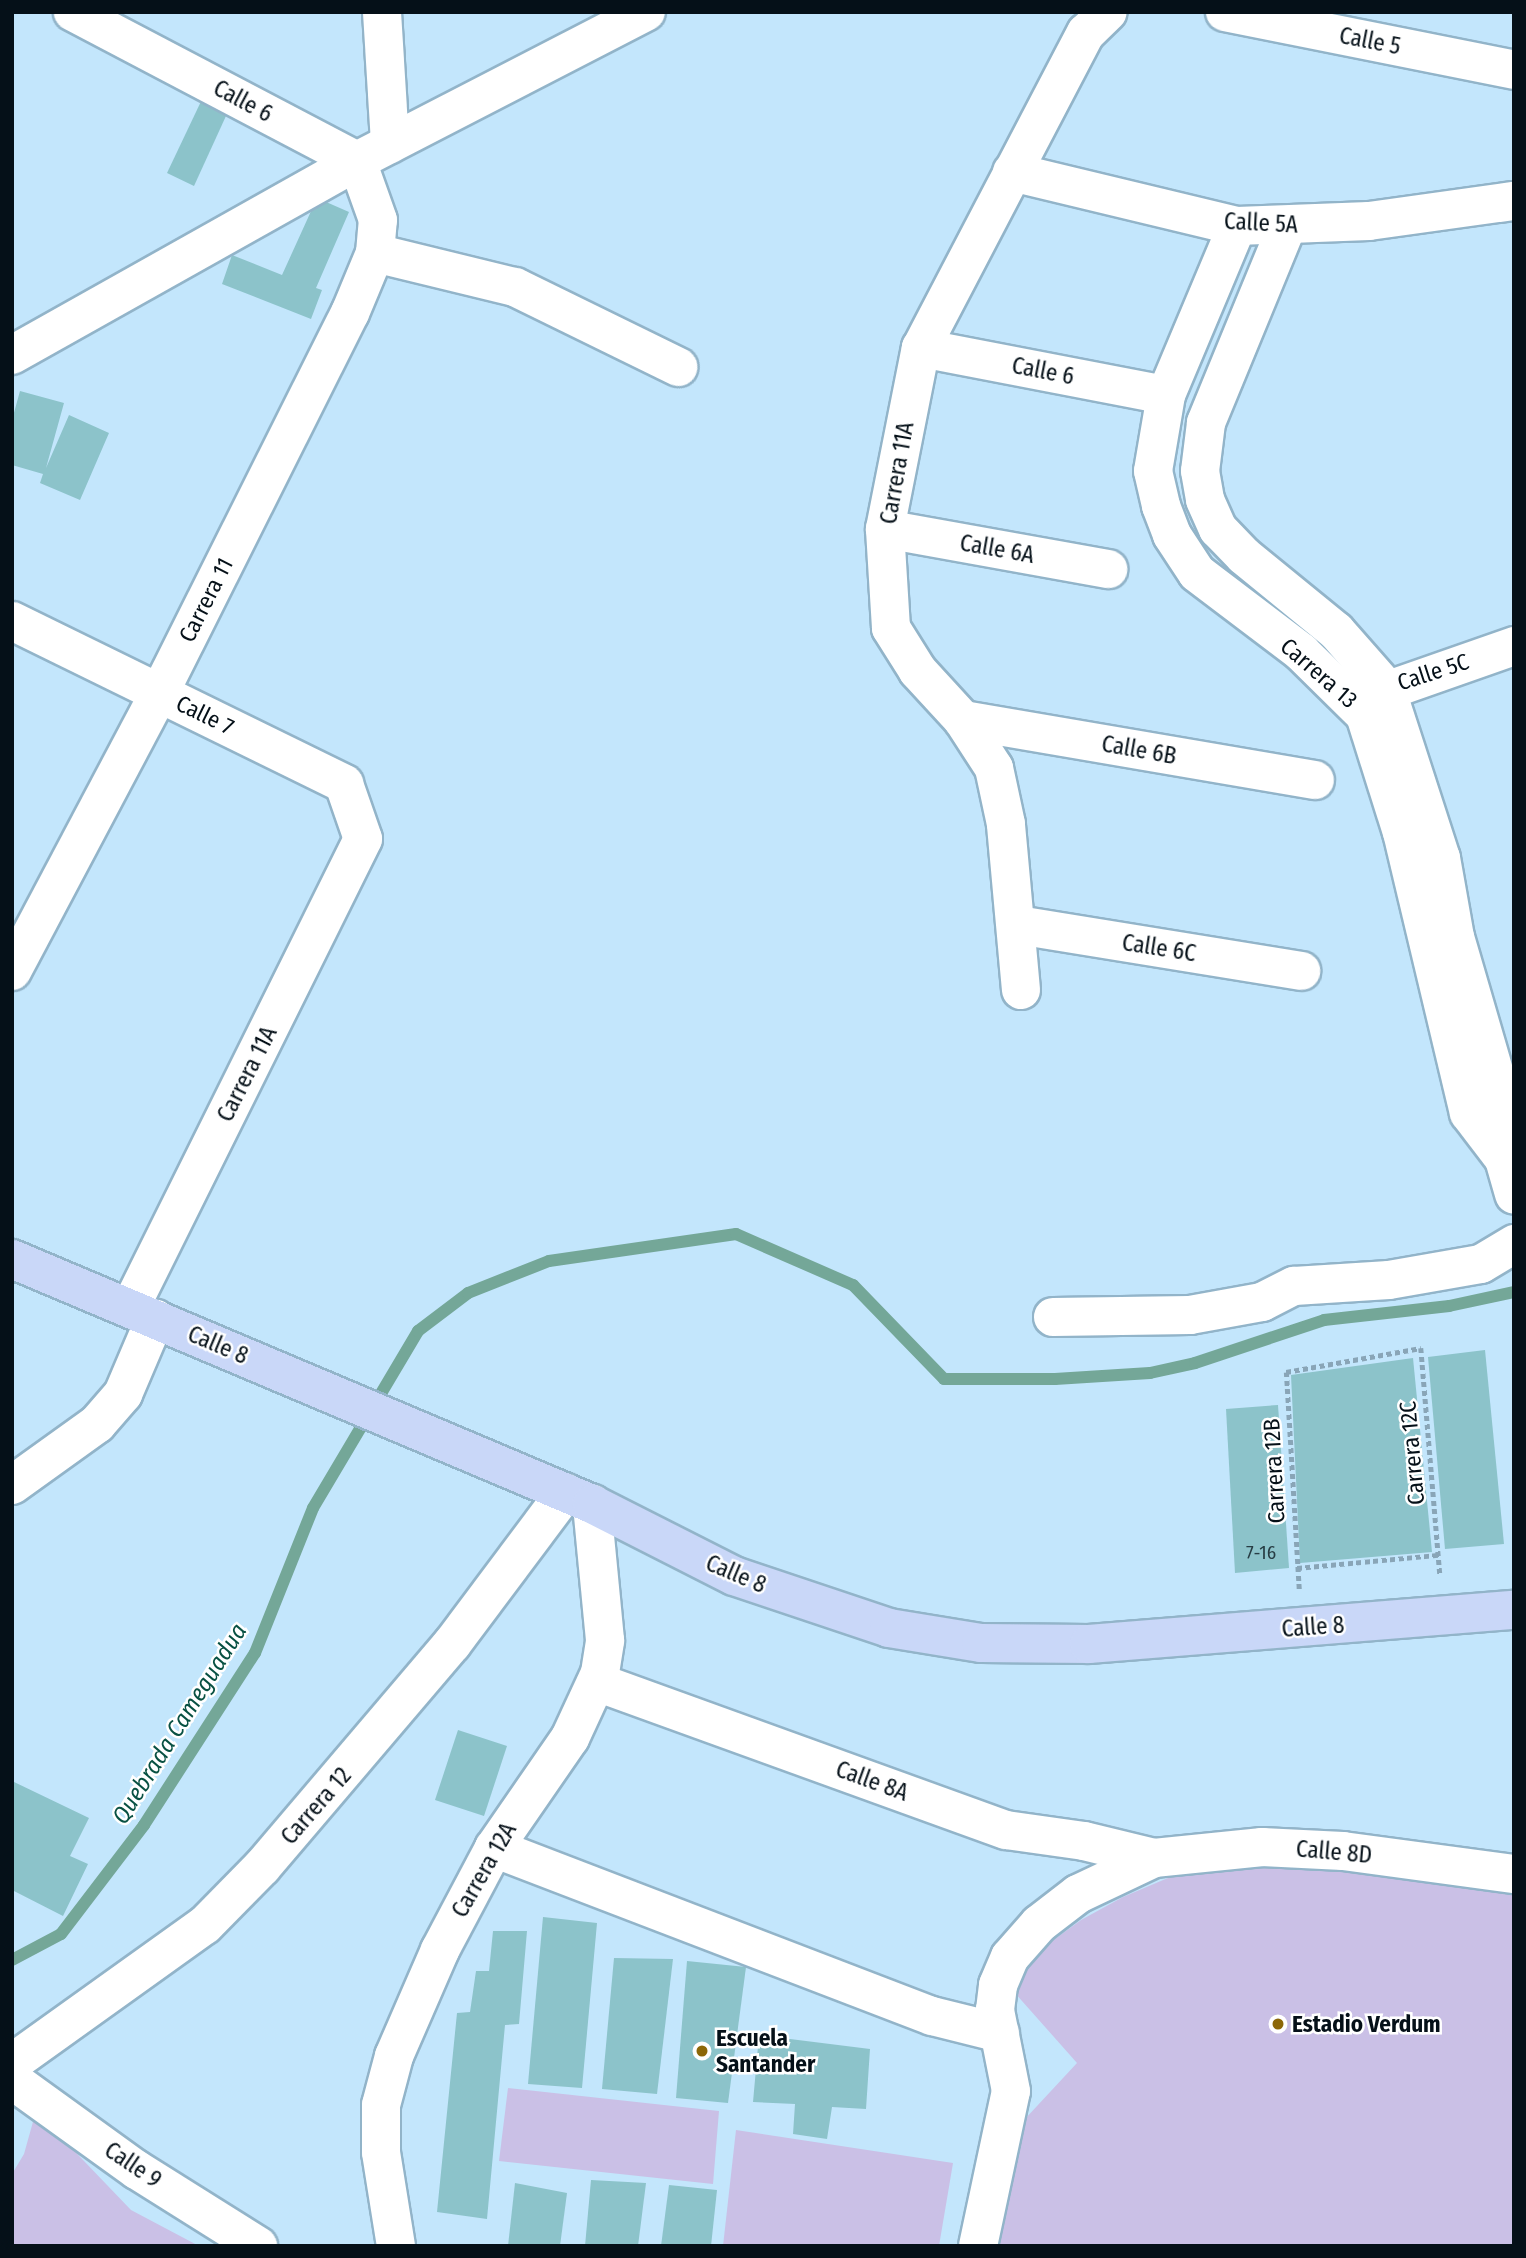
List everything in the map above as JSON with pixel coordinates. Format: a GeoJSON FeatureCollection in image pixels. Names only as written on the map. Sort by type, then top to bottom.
{"type":"FeatureCollection","features":[{"type":"Feature","properties":{"kind":"main road","name":"Calle 8"},"geometry":{"type":"LineString","coordinates":[[12,1259],[578,1498],[734,1576],[832,1612],[935,1637],[1028,1645],[1089,1644],[1514,1610]]}},
{"type":"Feature","properties":{"kind":"street","name":"Calle 6"},"geometry":{"type":"LineString","coordinates":[[73,12],[357,161]]}},
{"type":"Feature","properties":{"kind":"street"},"geometry":{"type":"LineString","coordinates":[[382,12],[390,144]]}},
{"type":"Feature","properties":{"kind":"street"},"geometry":{"type":"LineString","coordinates":[[12,355],[357,161],[646,12]]}},
{"type":"Feature","properties":{"kind":"street","name":"Carrera 11A"},"geometry":{"type":"LineString","coordinates":[[1021,990],[1018,925],[1006,824],[994,768],[963,720],[918,671],[891,628],[886,529],[920,348],[1086,33],[1108,12]]}},
{"type":"Feature","properties":{"kind":"street","name":"Calle 5"},"geometry":{"type":"LineString","coordinates":[[1225,12],[1514,71]]}},
{"type":"Feature","properties":{"kind":"street"},"geometry":{"type":"LineString","coordinates":[[357,161],[377,236],[514,286],[678,366]]}},
{"type":"Feature","properties":{"kind":"street","name":"Calle 5A"},"geometry":{"type":"LineString","coordinates":[[1012,172],[1237,226],[1368,221],[1514,201]]}},
{"type":"Feature","properties":{"kind":"street","name":"Carrera 13"},"geometry":{"type":"LineString","coordinates":[[1237,226],[1166,394],[1153,471],[1172,535],[1198,573],[1301,652],[1370,696]]}},
{"type":"Feature","properties":{"kind":"street","name":"Carrera 13"},"geometry":{"type":"LineString","coordinates":[[1287,226],[1206,423],[1200,471],[1205,500],[1218,529],[1244,556],[1336,631],[1370,696],[1441,858],[1455,937],[1508,1100],[1504,1159],[1514,1195]]}},
{"type":"Feature","properties":{"kind":"street","name":"Carrera 11"},"geometry":{"type":"LineString","coordinates":[[12,971],[160,692],[350,313],[377,236]]}},
{"type":"Feature","properties":{"kind":"street","name":"Calle 6"},"geometry":{"type":"LineString","coordinates":[[920,348],[1166,394]]}},
{"type":"Feature","properties":{"kind":"street","name":"Calle 6A"},"geometry":{"type":"LineString","coordinates":[[886,529],[1108,569]]}},
{"type":"Feature","properties":{"kind":"street","name":"Calle 7"},"geometry":{"type":"LineString","coordinates":[[12,621],[344,784],[363,839]]}},
{"type":"Feature","properties":{"kind":"street","name":"Calle 5C"},"geometry":{"type":"LineString","coordinates":[[1370,696],[1514,646]]}},
{"type":"Feature","properties":{"kind":"street","name":"Carrera 13"},"geometry":{"type":"LineString","coordinates":[[1370,696],[1365,715],[1402,832],[1469,1113],[1504,1159]]}},
{"type":"Feature","properties":{"kind":"street","name":"Calle 6B"},"geometry":{"type":"LineString","coordinates":[[963,720],[1315,780]]}},
{"type":"Feature","properties":{"kind":"street","name":"Carrera 11A"},"geometry":{"type":"LineString","coordinates":[[12,1485],[97,1424],[123,1394],[143,1313],[363,839]]}},
{"type":"Feature","properties":{"kind":"street","name":"Calle 6C"},"geometry":{"type":"LineString","coordinates":[[1018,925],[1301,971]]}},
{"type":"Feature","properties":{"kind":"street"},"geometry":{"type":"LineString","coordinates":[[1053,1317],[1190,1315],[1262,1302],[1294,1286],[1390,1280],[1481,1264],[1514,1244]]}},
{"type":"Feature","properties":{"kind":"street","name":"Carrera 12A"},"geometry":{"type":"LineString","coordinates":[[396,2246],[381,2152],[384,2093],[394,2056],[439,1950],[494,1848],[570,1738],[597,1682],[605,1640],[578,1498]]}},
{"type":"Feature","properties":{"kind":"street","name":"Carrera 12"},"geometry":{"type":"LineString","coordinates":[[12,2063],[205,1925],[262,1867],[578,1498]]}},
{"type":"Feature","properties":{"kind":"street","name":"Calle 8A"},"geometry":{"type":"LineString","coordinates":[[597,1682],[1006,1830],[1084,1841],[1154,1858]]}},
{"type":"Feature","properties":{"kind":"street","name":"Calle 8D"},"geometry":{"type":"LineString","coordinates":[[1154,1858],[1262,1847],[1343,1851],[1514,1874]]}},
{"type":"Feature","properties":{"kind":"street"},"geometry":{"type":"LineString","coordinates":[[494,1848],[932,2016],[1000,2034]]}},
{"type":"Feature","properties":{"kind":"street"},"geometry":{"type":"LineString","coordinates":[[978,2246],[1011,2091],[1000,2034],[998,1985],[1010,1957],[1078,1894],[1154,1858]]}},
{"type":"Feature","properties":{"kind":"street","name":"Calle 9"},"geometry":{"type":"LineString","coordinates":[[12,2080],[137,2169],[258,2246]]}},
{"type":"Feature","properties":{"kind":"path","name":"Carrera 12B"},"geometry":{"type":"LineString","coordinates":[[1297,1568],[1286,1372],[1421,1348]]}},
{"type":"Feature","properties":{"kind":"path","name":"Carrera 12C"},"geometry":{"type":"LineString","coordinates":[[1297,1568],[1438,1555],[1421,1348]]}},
{"type":"Feature","properties":{"kind":"shaded area","name":"Estadio Verdum"},"geometry":{"type":"Polygon","coordinates":[[[1268,1858],[1514,1890],[1514,2246],[992,2246],[1024,2120],[1077,2063],[1007,1984],[1037,1952],[1081,1920],[1123,1897],[1175,1875],[1268,1858]]]}},
{"type":"Feature","properties":{"kind":"shaded area"},"geometry":{"type":"Polygon","coordinates":[[[508,2088],[719,2111],[713,2184],[499,2161],[508,2088]]]}},
{"type":"Feature","properties":{"kind":"shaded area"},"geometry":{"type":"Polygon","coordinates":[[[36,2111],[131,2210],[199,2246],[12,2246],[12,2174],[24,2154],[36,2111]]]}},
{"type":"Feature","properties":{"kind":"shaded area"},"geometry":{"type":"Polygon","coordinates":[[[736,2130],[953,2163],[939,2246],[723,2246],[736,2130]]]}},
{"type":"Feature","properties":{"kind":"building"},"geometry":{"type":"Polygon","coordinates":[[[205,93],[231,105],[194,186],[167,173],[205,93]]]}},
{"type":"Feature","properties":{"kind":"building"},"geometry":{"type":"Polygon","coordinates":[[[317,198],[349,212],[316,288],[322,290],[311,319],[222,284],[232,255],[282,275],[317,198]]]}},
{"type":"Feature","properties":{"kind":"building"},"geometry":{"type":"Polygon","coordinates":[[[20,391],[64,403],[46,468],[69,415],[109,433],[80,500],[40,483],[43,474],[12,465],[12,420],[20,391]]]}},
{"type":"Feature","properties":{"kind":"building"},"geometry":{"type":"Polygon","coordinates":[[[1485,1350],[1504,1544],[1445,1549],[1428,1357],[1485,1350]]]}},
{"type":"Feature","properties":{"kind":"building"},"geometry":{"type":"Polygon","coordinates":[[[1413,1358],[1432,1552],[1300,1563],[1291,1375],[1413,1358]]]}},
{"type":"Feature","properties":{"kind":"building"},"geometry":{"type":"Polygon","coordinates":[[[1278,1405],[1289,1568],[1235,1573],[1226,1409],[1278,1405]]]}},
{"type":"Feature","properties":{"kind":"building"},"geometry":{"type":"Polygon","coordinates":[[[458,1730],[507,1746],[484,1816],[435,1800],[458,1730]]]}},
{"type":"Feature","properties":{"kind":"building"},"geometry":{"type":"Polygon","coordinates":[[[12,1781],[89,1818],[70,1856],[88,1864],[63,1916],[12,1890],[12,1781]]]}},
{"type":"Feature","properties":{"kind":"building"},"geometry":{"type":"Polygon","coordinates":[[[543,1917],[597,1923],[582,2088],[528,2084],[543,1917]]]}},
{"type":"Feature","properties":{"kind":"building"},"geometry":{"type":"Polygon","coordinates":[[[493,1931],[527,1931],[519,2024],[505,2025],[487,2219],[437,2212],[457,2013],[470,2012],[476,1971],[489,1971],[493,1931]]]}},
{"type":"Feature","properties":{"kind":"building"},"geometry":{"type":"Polygon","coordinates":[[[614,1958],[673,1959],[657,2094],[602,2089],[614,1958]]]}},
{"type":"Feature","properties":{"kind":"building"},"geometry":{"type":"Polygon","coordinates":[[[687,1961],[746,1967],[728,2103],[676,2098],[687,1961]]]}},
{"type":"Feature","properties":{"kind":"building"},"geometry":{"type":"Polygon","coordinates":[[[759,2035],[870,2049],[866,2109],[832,2107],[827,2139],[793,2134],[795,2104],[753,2102],[759,2035]]]}},
{"type":"Feature","properties":{"kind":"building"},"geometry":{"type":"Polygon","coordinates":[[[591,2180],[646,2183],[638,2246],[585,2246],[591,2180]]]}},
{"type":"Feature","properties":{"kind":"building"},"geometry":{"type":"Polygon","coordinates":[[[515,2183],[567,2193],[560,2246],[508,2246],[515,2183]]]}},
{"type":"Feature","properties":{"kind":"building"},"geometry":{"type":"Polygon","coordinates":[[[669,2185],[717,2190],[711,2246],[661,2246],[669,2185]]]}},
{"type":"Feature","properties":{"kind":"waterway","name":"Quebrada Cameguadua"},"geometry":{"type":"LineString","coordinates":[[12,1960],[61,1934],[144,1825],[255,1653],[313,1508],[418,1331],[468,1293],[549,1261],[736,1234],[853,1285],[944,1379],[1055,1379],[1150,1373],[1195,1363],[1324,1320],[1449,1306],[1514,1292]]}},
{"type":"Feature","properties":{"kind":"place","name":"Estadio Verdum"},"geometry":{"type":"Point","coordinates":[1278,2024]}},
{"type":"Feature","properties":{"kind":"place","name":"Escuela Santander"},"geometry":{"type":"Point","coordinates":[702,2051]}}]}
